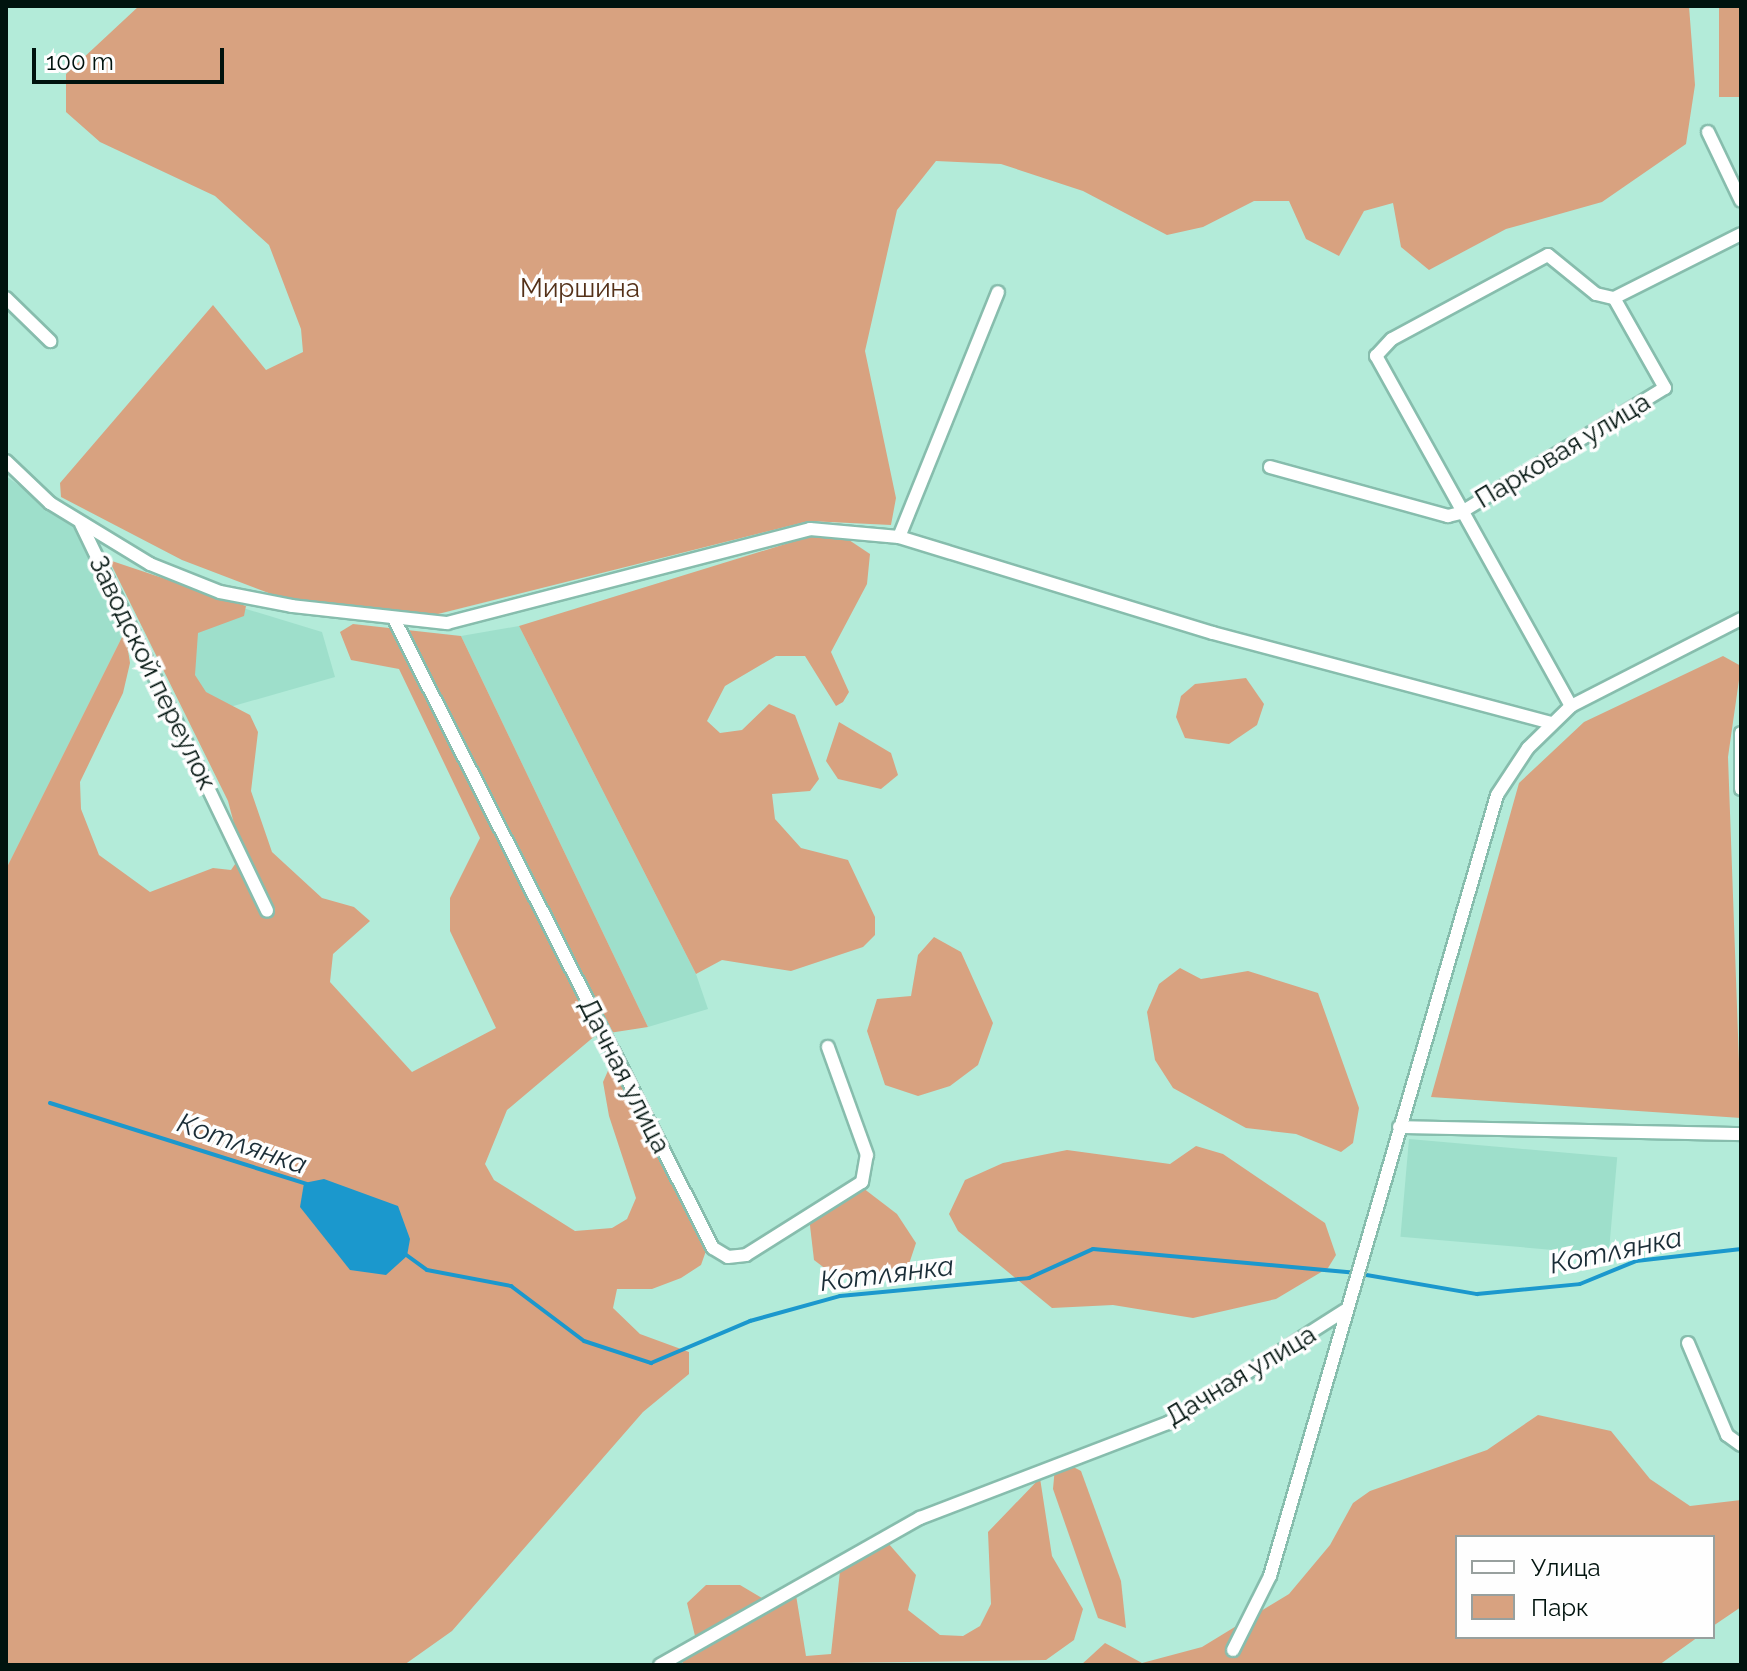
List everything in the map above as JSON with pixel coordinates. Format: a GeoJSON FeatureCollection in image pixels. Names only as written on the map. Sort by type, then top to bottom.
{"type":"FeatureCollection","features":[{"type":"Feature","properties":{"kind":"street"},"geometry":{"type":"LineString","coordinates":[[1708,132],[1741,201]]}},
{"type":"Feature","properties":{"kind":"street"},"geometry":{"type":"LineString","coordinates":[[1614,298],[1741,234]]}},
{"type":"Feature","properties":{"kind":"street","name":"Парковая улица"},"geometry":{"type":"LineString","coordinates":[[1270,467],[1448,516],[1460,513],[1665,388],[1614,298],[1596,294],[1548,255],[1392,339],[1376,356],[1460,513],[1571,706]]}},
{"type":"Feature","properties":{"kind":"street"},"geometry":{"type":"LineString","coordinates":[[899,537],[998,292]]}},
{"type":"Feature","properties":{"kind":"street"},"geometry":{"type":"LineString","coordinates":[[6,298],[50,341]]}},
{"type":"Feature","properties":{"kind":"street","name":"Заводской переулок"},"geometry":{"type":"LineString","coordinates":[[6,461],[81,524],[267,911]]}},
{"type":"Feature","properties":{"kind":"street"},"geometry":{"type":"LineString","coordinates":[[81,524],[150,564],[220,592],[395,621],[485,616],[810,529],[899,537],[1213,633],[1551,723]]}},
{"type":"Feature","properties":{"kind":"street"},"geometry":{"type":"LineString","coordinates":[[1233,1650],[1270,1576],[1344,1311],[1497,795],[1551,723],[1571,706],[1741,619]]}},
{"type":"Feature","properties":{"kind":"street","name":"Дачная улица"},"geometry":{"type":"LineString","coordinates":[[395,621],[713,1248],[728,1257],[746,1255],[862,1182],[867,1155],[828,1047]]}},
{"type":"Feature","properties":{"kind":"street"},"geometry":{"type":"LineString","coordinates":[[1741,733],[1741,789]]}},
{"type":"Feature","properties":{"kind":"street"},"geometry":{"type":"LineString","coordinates":[[1399,1127],[1741,1134]]}},
{"type":"Feature","properties":{"kind":"street","name":"Дачная улица"},"geometry":{"type":"LineString","coordinates":[[660,1665],[920,1518],[1168,1423],[1344,1311]]}},
{"type":"Feature","properties":{"kind":"street"},"geometry":{"type":"LineString","coordinates":[[1688,1343],[1727,1435],[1741,1445]]}},
{"type":"Feature","properties":{"kind":"shaded area"},"geometry":{"type":"Polygon","coordinates":[[[6,476],[74,526],[125,631],[6,869],[6,476]]]}},
{"type":"Feature","properties":{"kind":"shaded area"},"geometry":{"type":"Polygon","coordinates":[[[161,583],[322,632],[335,677],[195,717],[161,583]]]}},
{"type":"Feature","properties":{"kind":"shaded area"},"geometry":{"type":"Polygon","coordinates":[[[519,626],[696,974],[708,1009],[648,1027],[461,636],[519,626]]]}},
{"type":"Feature","properties":{"kind":"shaded area"},"geometry":{"type":"Polygon","coordinates":[[[1409,1139],[1617,1157],[1609,1255],[1400,1237],[1409,1139]]]}},
{"type":"Feature","properties":{"kind":"green space","name":"Миршина"},"geometry":{"type":"Polygon","coordinates":[[[139,6],[1689,6],[1695,85],[1686,144],[1602,202],[1506,229],[1429,270],[1401,247],[1393,203],[1364,211],[1339,256],[1306,239],[1289,201],[1254,201],[1203,227],[1167,235],[1083,191],[1001,164],[936,161],[897,210],[865,351],[896,498],[891,525],[809,521],[430,616],[287,600],[182,560],[61,497],[60,483],[213,305],[266,370],[303,352],[301,329],[269,245],[215,196],[100,142],[66,112],[66,74],[139,6]]]}},
{"type":"Feature","properties":{"kind":"green space"},"geometry":{"type":"Polygon","coordinates":[[[1719,6],[1741,6],[1741,97],[1719,97],[1719,6]]]}},
{"type":"Feature","properties":{"kind":"green space"},"geometry":{"type":"Polygon","coordinates":[[[821,533],[843,536],[870,554],[867,584],[831,652],[849,692],[843,702],[836,706],[805,656],[776,656],[725,686],[707,721],[720,733],[742,730],[769,704],[795,715],[819,779],[810,791],[772,794],[775,819],[801,848],[848,860],[875,917],[875,935],[863,947],[791,971],[722,960],[696,974],[519,626],[821,533]]]}},
{"type":"Feature","properties":{"kind":"green space"},"geometry":{"type":"Polygon","coordinates":[[[109,560],[246,606],[244,616],[198,633],[195,675],[206,692],[250,715],[258,732],[251,791],[272,852],[322,898],[354,907],[370,921],[333,954],[330,982],[412,1072],[496,1028],[450,931],[450,898],[480,838],[399,669],[351,660],[340,632],[353,624],[461,636],[648,1027],[596,1035],[507,1110],[485,1164],[494,1180],[575,1231],[612,1228],[627,1219],[636,1198],[609,1116],[603,1082],[611,1064],[706,1251],[701,1265],[681,1278],[652,1289],[617,1289],[613,1308],[640,1334],[689,1352],[689,1374],[643,1412],[452,1631],[404,1665],[6,1665],[6,869],[125,631],[130,663],[123,693],[80,782],[81,809],[99,855],[150,892],[213,868],[231,870],[242,854],[228,801],[109,560]]]}},
{"type":"Feature","properties":{"kind":"green space"},"geometry":{"type":"Polygon","coordinates":[[[1723,656],[1741,666],[1728,757],[1741,1118],[1431,1097],[1519,783],[1584,722],[1723,656]]]}},
{"type":"Feature","properties":{"kind":"green space"},"geometry":{"type":"Polygon","coordinates":[[[1246,678],[1264,704],[1257,725],[1229,744],[1185,738],[1176,717],[1181,696],[1195,684],[1246,678]]]}},
{"type":"Feature","properties":{"kind":"green space"},"geometry":{"type":"Polygon","coordinates":[[[839,722],[891,753],[898,775],[881,789],[838,779],[826,761],[839,722]]]}},
{"type":"Feature","properties":{"kind":"green space"},"geometry":{"type":"Polygon","coordinates":[[[934,937],[961,952],[993,1023],[978,1065],[950,1086],[918,1096],[885,1085],[867,1031],[877,999],[911,996],[918,955],[934,937]]]}},
{"type":"Feature","properties":{"kind":"green space"},"geometry":{"type":"Polygon","coordinates":[[[1180,968],[1201,979],[1248,971],[1318,993],[1359,1108],[1353,1143],[1341,1152],[1296,1134],[1246,1128],[1173,1088],[1155,1060],[1147,1012],[1159,984],[1180,968]]]}},
{"type":"Feature","properties":{"kind":"green space"},"geometry":{"type":"Polygon","coordinates":[[[1196,1146],[1223,1154],[1325,1223],[1336,1255],[1328,1268],[1276,1299],[1193,1318],[1113,1305],[1052,1308],[958,1231],[949,1214],[965,1180],[1003,1163],[1067,1150],[1170,1164],[1196,1146]]]}},
{"type":"Feature","properties":{"kind":"green space"},"geometry":{"type":"Polygon","coordinates":[[[840,1187],[863,1188],[897,1214],[916,1243],[909,1264],[867,1276],[831,1273],[814,1260],[809,1217],[840,1187]]]}},
{"type":"Feature","properties":{"kind":"green space"},"geometry":{"type":"Polygon","coordinates":[[[1538,1415],[1611,1431],[1650,1479],[1690,1506],[1741,1500],[1741,1607],[1715,1625],[1715,1535],[1455,1535],[1455,1639],[1695,1639],[1659,1665],[1081,1665],[1105,1643],[1142,1663],[1202,1647],[1289,1594],[1330,1545],[1353,1503],[1370,1491],[1487,1450],[1538,1415]]]}},
{"type":"Feature","properties":{"kind":"green space"},"geometry":{"type":"Polygon","coordinates":[[[1064,1462],[1081,1471],[1121,1581],[1126,1628],[1098,1618],[1053,1489],[1055,1467],[1064,1462]]]}},
{"type":"Feature","properties":{"kind":"green space"},"geometry":{"type":"Polygon","coordinates":[[[1040,1478],[1052,1556],[1083,1609],[1074,1640],[1046,1660],[681,1665],[696,1640],[687,1603],[706,1585],[740,1585],[767,1601],[795,1589],[806,1656],[831,1654],[840,1571],[881,1535],[916,1575],[908,1610],[940,1635],[963,1636],[980,1626],[991,1604],[988,1532],[1040,1478]]]}},
{"type":"Feature","properties":{"kind":"water"},"geometry":{"type":"Polygon","coordinates":[[[324,1179],[398,1206],[410,1239],[407,1256],[386,1275],[350,1270],[300,1207],[304,1183],[324,1179]]]}},
{"type":"Feature","properties":{"kind":"waterway","name":"Котлянка"},"geometry":{"type":"LineString","coordinates":[[50,1103],[307,1184]]}},
{"type":"Feature","properties":{"kind":"waterway","name":"Котлянка"},"geometry":{"type":"LineString","coordinates":[[405,1254],[427,1270],[511,1286],[584,1341],[651,1363],[750,1321],[840,1296],[1029,1278],[1093,1249],[1355,1273],[1477,1294],[1580,1284],[1636,1261],[1741,1249]]}}]}
